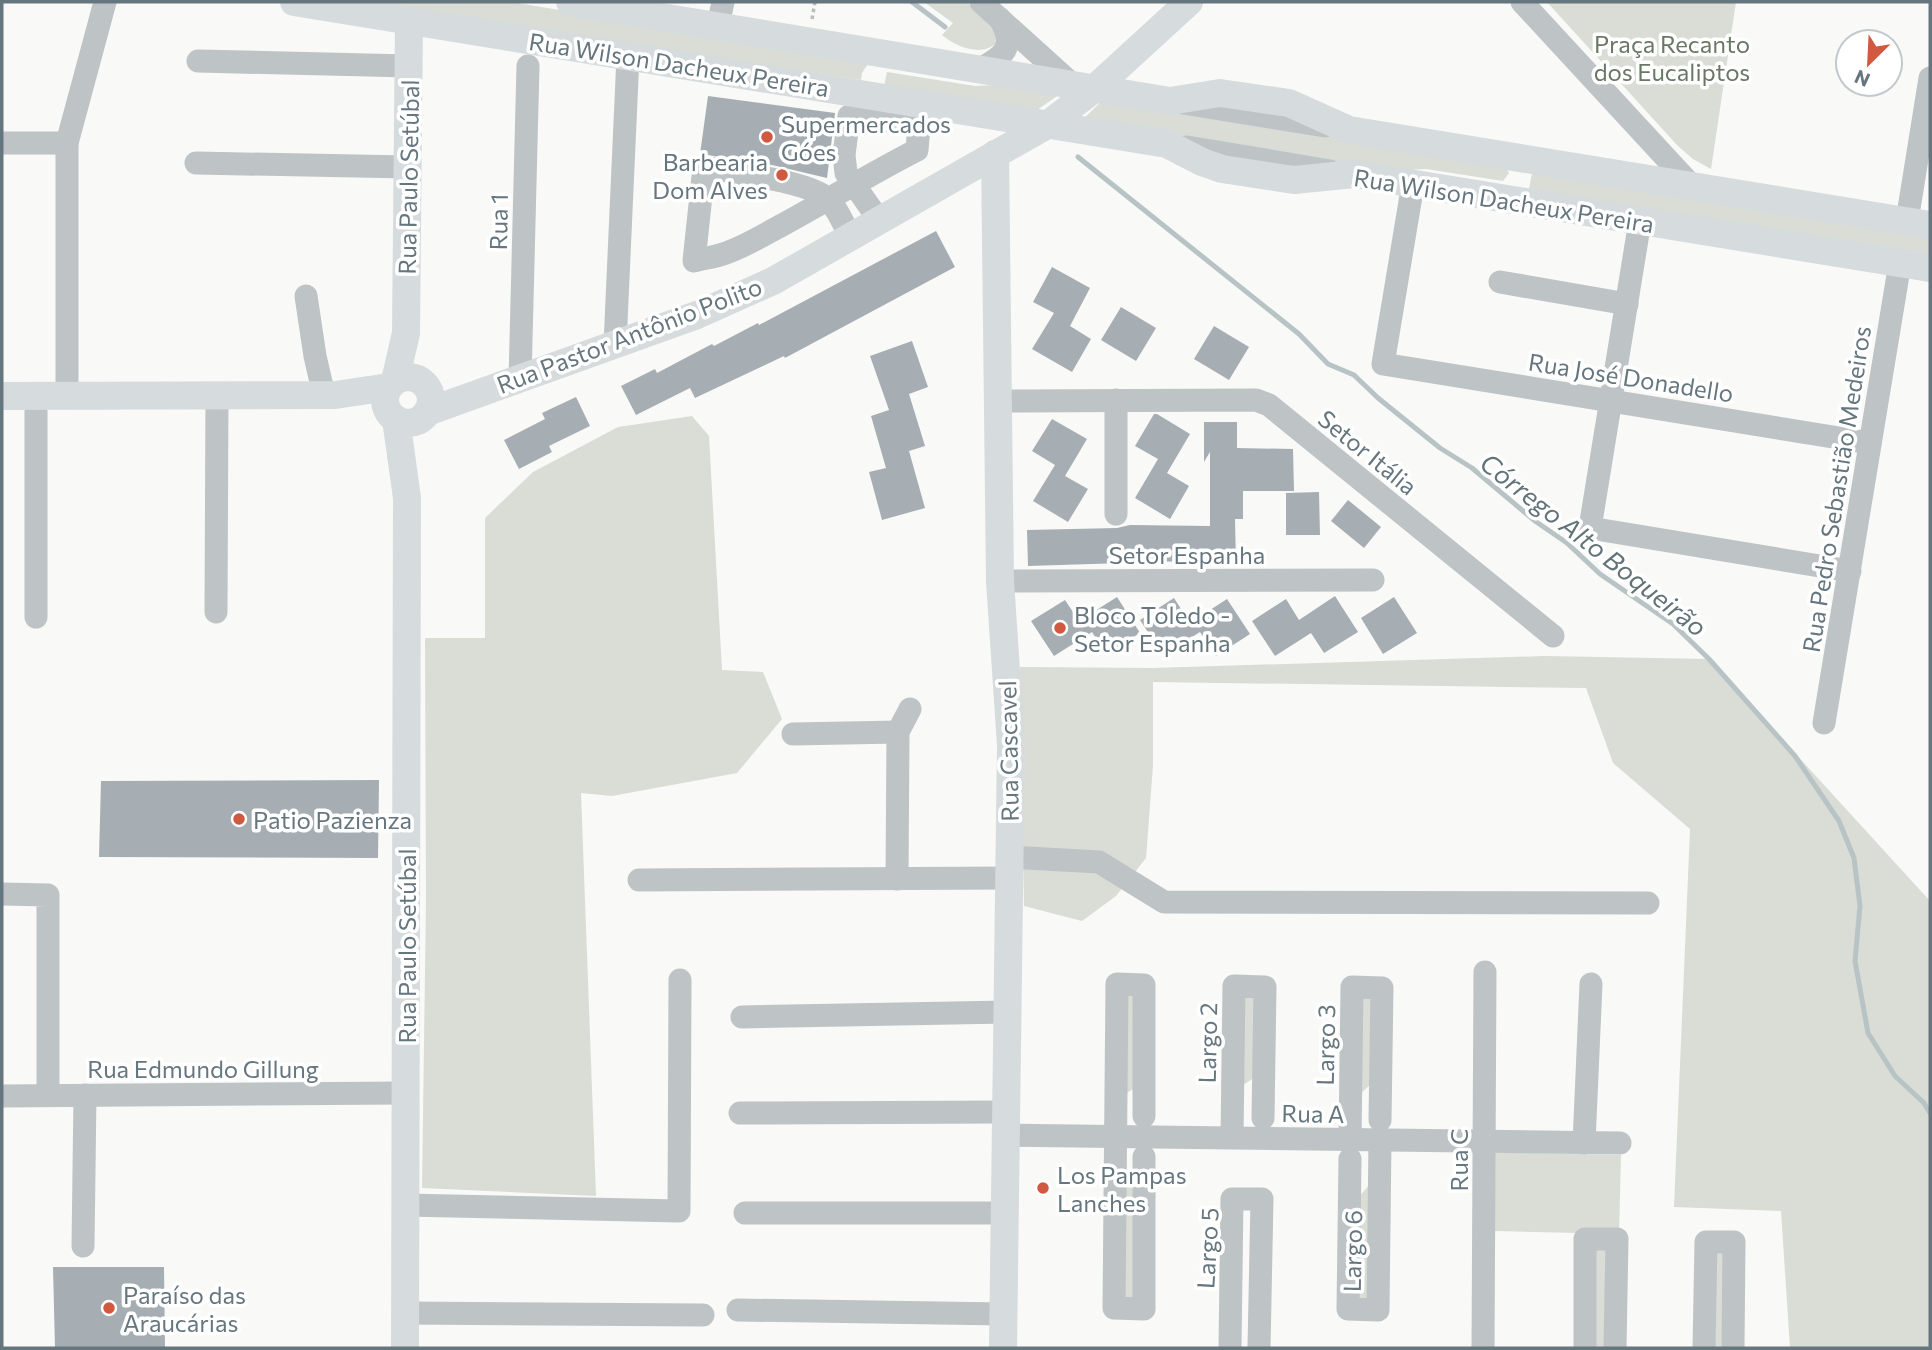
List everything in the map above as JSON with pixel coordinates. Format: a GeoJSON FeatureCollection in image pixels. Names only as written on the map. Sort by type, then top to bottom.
{"type":"FeatureCollection","features":[{"type":"Feature","properties":{"kind":"main road","name":"Rua Wilson Dacheux Pereira"},"geometry":{"type":"LineString","coordinates":[[294,2],[1167,144],[1222,169],[1294,180],[1354,174],[1930,268]]}},
{"type":"Feature","properties":{"kind":"main road","name":"Rua Wilson Dacheux Pereira"},"geometry":{"type":"LineString","coordinates":[[570,2],[721,14],[895,56],[1160,100],[1220,93],[1289,103],[1349,130],[1919,223]]}},
{"type":"Feature","properties":{"kind":"main road","name":"Rua Pastor Antônio Polito"},"geometry":{"type":"LineString","coordinates":[[402,393],[409,423],[428,412],[485,390],[520,380],[697,315],[748,293],[1047,125],[1083,87],[1136,51],[1189,2]]}},
{"type":"Feature","properties":{"kind":"main road","name":"Rua Paulo Setúbal"},"geometry":{"type":"LineString","coordinates":[[405,1348],[407,498],[402,393],[406,332],[409,20]]}},
{"type":"Feature","properties":{"kind":"main road"},"geometry":{"type":"LineString","coordinates":[[1136,51],[1136,76],[1160,100]]}},
{"type":"Feature","properties":{"kind":"main road"},"geometry":{"type":"LineString","coordinates":[[888,99],[877,92],[872,73],[880,60],[895,56]]}},
{"type":"Feature","properties":{"kind":"main road","name":"Rua Cascavel"},"geometry":{"type":"LineString","coordinates":[[970,112],[983,136],[987,158],[998,401],[1000,580],[1011,745],[1003,1348]]}},
{"type":"Feature","properties":{"kind":"main road"},"geometry":{"type":"LineString","coordinates":[[1500,198],[1513,188],[1518,177],[1518,165],[1509,156]]}},
{"type":"Feature","properties":{"kind":"main road","name":"Rua Pastor Antônio Polito"},"geometry":{"type":"LineString","coordinates":[[2,396],[330,395],[402,393],[441,388],[485,390]]}},
{"type":"Feature","properties":{"kind":"street"},"geometry":{"type":"LineString","coordinates":[[67,395],[67,143],[105,2]]}},
{"type":"Feature","properties":{"kind":"street"},"geometry":{"type":"LineString","coordinates":[[981,2],[1083,87]]}},
{"type":"Feature","properties":{"kind":"street"},"geometry":{"type":"LineString","coordinates":[[1522,2],[1692,186]]}},
{"type":"Feature","properties":{"kind":"street"},"geometry":{"type":"LineString","coordinates":[[978,69],[995,61],[1006,49],[1008,33],[1000,19]]}},
{"type":"Feature","properties":{"kind":"street"},"geometry":{"type":"LineString","coordinates":[[615,345],[628,56]]}},
{"type":"Feature","properties":{"kind":"street"},"geometry":{"type":"LineString","coordinates":[[198,61],[409,66]]}},
{"type":"Feature","properties":{"kind":"street","name":"Rua 1"},"geometry":{"type":"LineString","coordinates":[[520,380],[528,66]]}},
{"type":"Feature","properties":{"kind":"street"},"geometry":{"type":"LineString","coordinates":[[1919,223],[1930,78]]}},
{"type":"Feature","properties":{"kind":"street"},"geometry":{"type":"LineString","coordinates":[[2,143],[67,143]]}},
{"type":"Feature","properties":{"kind":"street"},"geometry":{"type":"LineString","coordinates":[[196,163],[408,167]]}},
{"type":"Feature","properties":{"kind":"street"},"geometry":{"type":"LineString","coordinates":[[850,237],[829,200],[818,191],[771,178],[704,167],[694,261],[725,254],[829,200],[854,186],[879,220]]}},
{"type":"Feature","properties":{"kind":"street","name":"Rua José Donadello"},"geometry":{"type":"LineString","coordinates":[[1413,184],[1383,364],[1870,443]]}},
{"type":"Feature","properties":{"kind":"street"},"geometry":{"type":"LineString","coordinates":[[1640,221],[1590,528],[1850,571]]}},
{"type":"Feature","properties":{"kind":"street","name":"Rua Pedro Sebastião Medeiros"},"geometry":{"type":"LineString","coordinates":[[1824,723],[1900,263]]}},
{"type":"Feature","properties":{"kind":"street"},"geometry":{"type":"LineString","coordinates":[[1500,282],[1627,304]]}},
{"type":"Feature","properties":{"kind":"street"},"geometry":{"type":"LineString","coordinates":[[306,296],[314,356],[330,395]]}},
{"type":"Feature","properties":{"kind":"street"},"geometry":{"type":"LineString","coordinates":[[216,612],[217,395]]}},
{"type":"Feature","properties":{"kind":"street"},"geometry":{"type":"LineString","coordinates":[[36,396],[36,617]]}},
{"type":"Feature","properties":{"kind":"street","name":"Setor Itália"},"geometry":{"type":"LineString","coordinates":[[998,401],[1242,399],[1269,405],[1553,636]]}},
{"type":"Feature","properties":{"kind":"street"},"geometry":{"type":"LineString","coordinates":[[1116,400],[1116,514]]}},
{"type":"Feature","properties":{"kind":"street","name":"Setor Espanha"},"geometry":{"type":"LineString","coordinates":[[1000,580],[1373,580]]}},
{"type":"Feature","properties":{"kind":"street"},"geometry":{"type":"LineString","coordinates":[[897,879],[898,732],[910,709]]}},
{"type":"Feature","properties":{"kind":"street"},"geometry":{"type":"LineString","coordinates":[[793,734],[898,732]]}},
{"type":"Feature","properties":{"kind":"street"},"geometry":{"type":"LineString","coordinates":[[639,880],[897,879],[1099,862],[1164,902],[1648,903]]}},
{"type":"Feature","properties":{"kind":"street"},"geometry":{"type":"LineString","coordinates":[[2,894],[48,895],[48,1095]]}},
{"type":"Feature","properties":{"kind":"street","name":"Rua C"},"geometry":{"type":"LineString","coordinates":[[1483,1348],[1485,972]]}},
{"type":"Feature","properties":{"kind":"street"},"geometry":{"type":"LineString","coordinates":[[405,1205],[679,1211],[680,980]]}},
{"type":"Feature","properties":{"kind":"street"},"geometry":{"type":"LineString","coordinates":[[1144,1116],[1144,985],[1117,984],[1114,1308],[1144,1309],[1144,1157]]}},
{"type":"Feature","properties":{"kind":"street"},"geometry":{"type":"LineString","coordinates":[[1584,1143],[1591,984]]}},
{"type":"Feature","properties":{"kind":"street","name":"Largo 2"},"geometry":{"type":"LineString","coordinates":[[1233,1138],[1234,986],[1265,987],[1263,1118]]}},
{"type":"Feature","properties":{"kind":"street","name":"Largo 3"},"geometry":{"type":"LineString","coordinates":[[1350,1149],[1352,987],[1381,988],[1380,1130]]}},
{"type":"Feature","properties":{"kind":"street"},"geometry":{"type":"LineString","coordinates":[[742,1017],[1007,1012]]}},
{"type":"Feature","properties":{"kind":"street"},"geometry":{"type":"LineString","coordinates":[[1233,1100],[1264,1079]]}},
{"type":"Feature","properties":{"kind":"street"},"geometry":{"type":"LineString","coordinates":[[1350,1109],[1381,1082]]}},
{"type":"Feature","properties":{"kind":"street"},"geometry":{"type":"LineString","coordinates":[[1116,1108],[1144,1089]]}},
{"type":"Feature","properties":{"kind":"street","name":"Rua Edmundo Gillung"},"geometry":{"type":"LineString","coordinates":[[2,1096],[405,1093]]}},
{"type":"Feature","properties":{"kind":"street"},"geometry":{"type":"LineString","coordinates":[[83,1246],[85,1095]]}},
{"type":"Feature","properties":{"kind":"street","name":"Rua A"},"geometry":{"type":"LineString","coordinates":[[740,1113],[1006,1123],[1116,1136],[1233,1138],[1350,1149],[1380,1130],[1484,1142],[1620,1143]]}},
{"type":"Feature","properties":{"kind":"street","name":"Largo 6"},"geometry":{"type":"LineString","coordinates":[[1350,1149],[1349,1309],[1378,1310],[1380,1130]]}},
{"type":"Feature","properties":{"kind":"street"},"geometry":{"type":"LineString","coordinates":[[1115,1165],[1144,1187]]}},
{"type":"Feature","properties":{"kind":"street"},"geometry":{"type":"LineString","coordinates":[[1350,1198],[1380,1166]]}},
{"type":"Feature","properties":{"kind":"street","name":"Largo 5"},"geometry":{"type":"LineString","coordinates":[[1230,1342],[1232,1199],[1262,1199],[1259,1348]]}},
{"type":"Feature","properties":{"kind":"street"},"geometry":{"type":"LineString","coordinates":[[745,1213],[1004,1213]]}},
{"type":"Feature","properties":{"kind":"street"},"geometry":{"type":"LineString","coordinates":[[1585,1348],[1585,1239],[1617,1239],[1615,1348]]}},
{"type":"Feature","properties":{"kind":"street"},"geometry":{"type":"LineString","coordinates":[[1704,1348],[1706,1242],[1734,1242],[1733,1348]]}},
{"type":"Feature","properties":{"kind":"street"},"geometry":{"type":"LineString","coordinates":[[738,1310],[1003,1314]]}},
{"type":"Feature","properties":{"kind":"street"},"geometry":{"type":"LineString","coordinates":[[1230,1342],[1259,1311]]}},
{"type":"Feature","properties":{"kind":"street"},"geometry":{"type":"LineString","coordinates":[[405,1313],[703,1315]]}},
{"type":"Feature","properties":{"kind":"green space"},"geometry":{"type":"Polygon","coordinates":[[[357,2],[511,2],[870,61],[861,80],[357,2]]]}},
{"type":"Feature","properties":{"kind":"green space"},"geometry":{"type":"Polygon","coordinates":[[[924,2],[967,2],[997,32],[995,44],[989,48],[975,50],[954,43],[942,35],[953,23],[924,2]]]}},
{"type":"Feature","properties":{"kind":"green space","name":"Praça Recanto dos Eucaliptos"},"geometry":{"type":"Polygon","coordinates":[[[1547,2],[1736,2],[1711,169],[1693,159],[1677,145],[1547,2]]]}},
{"type":"Feature","properties":{"kind":"green space"},"geometry":{"type":"Polygon","coordinates":[[[887,72],[975,86],[1015,84],[1063,92],[1034,112],[884,86],[887,72]]]}},
{"type":"Feature","properties":{"kind":"green space"},"geometry":{"type":"Polygon","coordinates":[[[1104,99],[1504,164],[1509,173],[1503,181],[1426,169],[1387,171],[1081,121],[1104,99]]]}},
{"type":"Feature","properties":{"kind":"green space"},"geometry":{"type":"Polygon","coordinates":[[[1533,168],[1930,232],[1930,260],[1529,189],[1533,168]]]}},
{"type":"Feature","properties":{"kind":"green space"},"geometry":{"type":"Polygon","coordinates":[[[692,416],[709,436],[722,670],[763,672],[782,719],[737,773],[612,796],[581,793],[596,1196],[422,1188],[426,901],[425,638],[485,638],[485,518],[533,472],[618,427],[692,416]]]}},
{"type":"Feature","properties":{"kind":"green space"},"geometry":{"type":"Polygon","coordinates":[[[1545,656],[1709,659],[1930,901],[1930,1348],[1790,1348],[1781,1211],[1674,1207],[1690,829],[1613,763],[1586,688],[1153,682],[1153,765],[1146,858],[1116,896],[1082,921],[1024,906],[1020,667],[1153,668],[1545,656]]]}},
{"type":"Feature","properties":{"kind":"green space"},"geometry":{"type":"Polygon","coordinates":[[[1240,992],[1258,993],[1258,1075],[1239,1088],[1240,992]]]}},
{"type":"Feature","properties":{"kind":"green space"},"geometry":{"type":"Polygon","coordinates":[[[1357,992],[1376,992],[1375,1080],[1356,1098],[1357,992]]]}},
{"type":"Feature","properties":{"kind":"green space"},"geometry":{"type":"Polygon","coordinates":[[[1124,995],[1136,995],[1136,1087],[1124,1095],[1124,995]]]}},
{"type":"Feature","properties":{"kind":"green space"},"geometry":{"type":"Polygon","coordinates":[[[1495,1152],[1621,1155],[1619,1234],[1494,1231],[1495,1152]]]}},
{"type":"Feature","properties":{"kind":"green space"},"geometry":{"type":"Polygon","coordinates":[[[1121,1179],[1139,1193],[1138,1303],[1120,1302],[1121,1179]]]}},
{"type":"Feature","properties":{"kind":"green space"},"geometry":{"type":"Polygon","coordinates":[[[1373,1181],[1372,1305],[1354,1304],[1355,1201],[1373,1181]]]}},
{"type":"Feature","properties":{"kind":"green space"},"geometry":{"type":"Polygon","coordinates":[[[1591,1245],[1611,1246],[1610,1348],[1590,1348],[1591,1245]]]}},
{"type":"Feature","properties":{"kind":"green space"},"geometry":{"type":"Polygon","coordinates":[[[1710,1249],[1730,1249],[1728,1348],[1709,1348],[1710,1249]]]}},
{"type":"Feature","properties":{"kind":"building","name":"Supermercados Góes"},"geometry":{"type":"Polygon","coordinates":[[[708,96],[835,113],[827,178],[772,165],[700,154],[708,96]]]}},
{"type":"Feature","properties":{"kind":"building"},"geometry":{"type":"Polygon","coordinates":[[[936,231],[955,267],[785,358],[784,356],[695,398],[690,388],[636,415],[621,386],[655,369],[657,373],[712,344],[714,346],[758,323],[759,325],[936,231]]]}},
{"type":"Feature","properties":{"kind":"building"},"geometry":{"type":"Polygon","coordinates":[[[1052,267],[1090,288],[1070,326],[1091,339],[1072,372],[1032,349],[1054,313],[1033,302],[1052,267]]]}},
{"type":"Feature","properties":{"kind":"building"},"geometry":{"type":"Polygon","coordinates":[[[1121,307],[1156,328],[1136,361],[1101,340],[1121,307]]]}},
{"type":"Feature","properties":{"kind":"building"},"geometry":{"type":"Polygon","coordinates":[[[1214,326],[1249,347],[1229,380],[1194,359],[1214,326]]]}},
{"type":"Feature","properties":{"kind":"building"},"geometry":{"type":"Polygon","coordinates":[[[912,341],[928,387],[909,394],[925,446],[909,451],[925,508],[882,520],[869,472],[886,468],[871,416],[889,410],[870,356],[912,341]]]}},
{"type":"Feature","properties":{"kind":"building"},"geometry":{"type":"Polygon","coordinates":[[[576,397],[590,426],[549,446],[552,452],[519,469],[504,440],[545,419],[542,413],[576,397]]]}},
{"type":"Feature","properties":{"kind":"building"},"geometry":{"type":"Polygon","coordinates":[[[1154,414],[1190,434],[1167,473],[1189,486],[1170,519],[1135,498],[1158,459],[1135,446],[1154,414]]]}},
{"type":"Feature","properties":{"kind":"building"},"geometry":{"type":"Polygon","coordinates":[[[1052,419],[1087,439],[1065,476],[1088,489],[1068,522],[1033,501],[1055,465],[1032,451],[1052,419]]]}},
{"type":"Feature","properties":{"kind":"building"},"geometry":{"type":"Polygon","coordinates":[[[1204,422],[1237,422],[1237,448],[1293,449],[1294,491],[1243,491],[1243,519],[1235,519],[1236,564],[1187,561],[1028,566],[1027,530],[1117,528],[1130,525],[1210,526],[1210,452],[1204,462],[1204,422]]]}},
{"type":"Feature","properties":{"kind":"building"},"geometry":{"type":"Polygon","coordinates":[[[1319,492],[1320,535],[1286,535],[1286,493],[1319,492]]]}},
{"type":"Feature","properties":{"kind":"building"},"geometry":{"type":"Polygon","coordinates":[[[1348,500],[1381,527],[1364,548],[1331,521],[1348,500]]]}},
{"type":"Feature","properties":{"kind":"building"},"geometry":{"type":"Polygon","coordinates":[[[1335,596],[1358,632],[1324,653],[1311,633],[1275,656],[1252,621],[1286,599],[1299,620],[1335,596]]]}},
{"type":"Feature","properties":{"kind":"building"},"geometry":{"type":"Polygon","coordinates":[[[1117,597],[1140,633],[1106,654],[1092,632],[1054,656],[1031,621],[1065,600],[1079,621],[1117,597]]]}},
{"type":"Feature","properties":{"kind":"building"},"geometry":{"type":"Polygon","coordinates":[[[1394,597],[1417,633],[1383,654],[1361,618],[1394,597]]]}},
{"type":"Feature","properties":{"kind":"building"},"geometry":{"type":"Polygon","coordinates":[[[1174,598],[1190,623],[1227,599],[1250,634],[1216,656],[1200,632],[1163,655],[1140,620],[1174,598]]]}},
{"type":"Feature","properties":{"kind":"building","name":"Patio Pazienza"},"geometry":{"type":"Polygon","coordinates":[[[379,780],[378,858],[99,857],[101,781],[379,780]]]}},
{"type":"Feature","properties":{"kind":"building","name":"Paraíso das Araucárias"},"geometry":{"type":"Polygon","coordinates":[[[53,1267],[164,1267],[165,1348],[55,1348],[53,1267]]]}},
{"type":"Feature","properties":{"kind":"waterway","name":"Córrego Alto Boqueirão"},"geometry":{"type":"LineString","coordinates":[[912,2],[945,27]]}},
{"type":"Feature","properties":{"kind":"waterway","name":"Córrego Alto Boqueirão"},"geometry":{"type":"LineString","coordinates":[[1078,157],[1299,334],[1328,364],[1354,375],[1440,448],[1472,468],[1535,521],[1567,543],[1600,574],[1673,624],[1709,659],[1795,756],[1839,821],[1854,858],[1860,906],[1855,961],[1868,1033],[1895,1076],[1924,1103],[1930,1113]]}},
{"type":"Feature","properties":{"kind":"place","name":"Supermercados Góes"},"geometry":{"type":"Point","coordinates":[767,137]}},
{"type":"Feature","properties":{"kind":"place","name":"Barbearia Dom Alves"},"geometry":{"type":"Point","coordinates":[782,175]}},
{"type":"Feature","properties":{"kind":"place","name":"Bloco Toledo - Setor Espanha"},"geometry":{"type":"Point","coordinates":[1060,628]}},
{"type":"Feature","properties":{"kind":"place","name":"Patio Pazienza"},"geometry":{"type":"Point","coordinates":[239,819]}},
{"type":"Feature","properties":{"kind":"place","name":"Los Pampas Lanches"},"geometry":{"type":"Point","coordinates":[1043,1188]}},
{"type":"Feature","properties":{"kind":"place","name":"Paraíso das Araucárias"},"geometry":{"type":"Point","coordinates":[109,1308]}}]}
